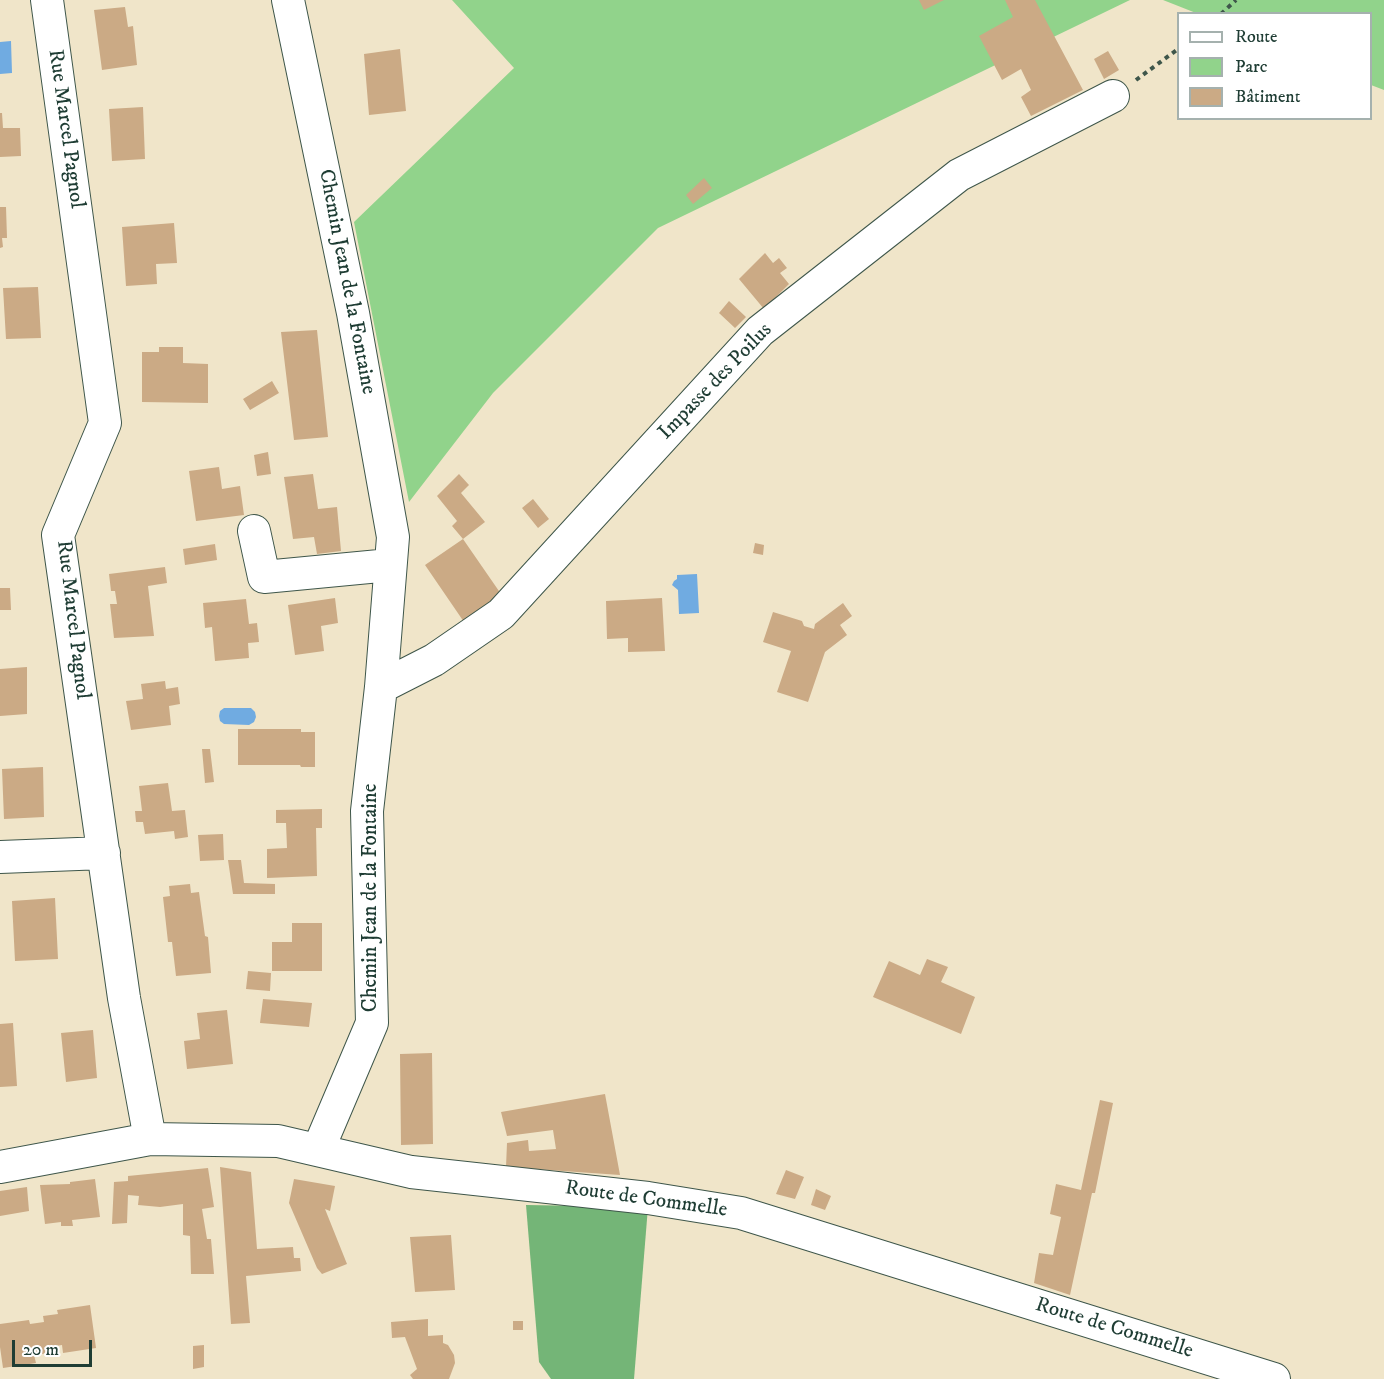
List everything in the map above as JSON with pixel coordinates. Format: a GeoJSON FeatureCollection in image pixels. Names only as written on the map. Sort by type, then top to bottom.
{"type":"FeatureCollection","features":[{"type":"Feature","properties":{"kind":"street","name":"Rue Marcel Pagnol"},"geometry":{"type":"LineString","coordinates":[[47,0],[105,423],[58,535],[124,998],[150,1140]]}},
{"type":"Feature","properties":{"kind":"street","name":"Chemin Jean de la Fontaine"},"geometry":{"type":"LineString","coordinates":[[288,0],[367,389],[393,537],[368,811],[372,1023],[318,1150]]}},
{"type":"Feature","properties":{"kind":"street","name":"Impasse des Poilus"},"geometry":{"type":"LineString","coordinates":[[381,687],[434,660],[501,614],[760,331],[959,175],[1113,96]]}},
{"type":"Feature","properties":{"kind":"street"},"geometry":{"type":"LineString","coordinates":[[254,531],[264,577],[390,565]]}},
{"type":"Feature","properties":{"kind":"street"},"geometry":{"type":"LineString","coordinates":[[0,856],[104,853]]}},
{"type":"Feature","properties":{"kind":"street","name":"Route de Commelle"},"geometry":{"type":"LineString","coordinates":[[0,1167],[150,1140],[278,1141],[411,1172],[648,1198],[741,1213],[1274,1379]]}},
{"type":"Feature","properties":{"kind":"path"},"geometry":{"type":"LineString","coordinates":[[1223,12],[1236,0]]}},
{"type":"Feature","properties":{"kind":"path"},"geometry":{"type":"LineString","coordinates":[[1113,96],[1177,49]]}},
{"type":"Feature","properties":{"kind":"green space"},"geometry":{"type":"Polygon","coordinates":[[[452,0],[1130,0],[658,228],[493,393],[409,502],[354,222],[514,68],[452,0]]]}},
{"type":"Feature","properties":{"kind":"green space"},"geometry":{"type":"Polygon","coordinates":[[[1163,0],[1384,0],[1384,90],[1372,85],[1372,12],[1193,12],[1163,0]]]}},
{"type":"Feature","properties":{"kind":"green space"},"geometry":{"type":"Polygon","coordinates":[[[526,1205],[648,1207],[634,1379],[551,1379],[539,1362],[526,1205]]]}},
{"type":"Feature","properties":{"kind":"water"},"geometry":{"type":"Polygon","coordinates":[[[11,41],[12,73],[0,74],[0,42],[11,41]]]}},
{"type":"Feature","properties":{"kind":"water"},"geometry":{"type":"Polygon","coordinates":[[[697,574],[699,613],[679,614],[678,590],[672,585],[677,575],[697,574]]]}},
{"type":"Feature","properties":{"kind":"water"},"geometry":{"type":"Polygon","coordinates":[[[224,708],[251,708],[256,717],[249,725],[224,724],[220,721],[219,716],[220,711],[224,708]]]}},
{"type":"Feature","properties":{"kind":"building"},"geometry":{"type":"Polygon","coordinates":[[[919,0],[944,0],[924,10],[919,0]]]}},
{"type":"Feature","properties":{"kind":"building"},"geometry":{"type":"Polygon","coordinates":[[[1005,0],[1035,0],[1083,90],[1031,116],[1021,97],[1031,90],[1021,69],[1002,80],[979,36],[1013,17],[1005,0]]]}},
{"type":"Feature","properties":{"kind":"building"},"geometry":{"type":"Polygon","coordinates":[[[125,7],[128,27],[133,26],[137,65],[102,70],[94,10],[125,7]]]}},
{"type":"Feature","properties":{"kind":"building"},"geometry":{"type":"Polygon","coordinates":[[[400,49],[406,111],[369,115],[364,54],[400,49]]]}},
{"type":"Feature","properties":{"kind":"building"},"geometry":{"type":"Polygon","coordinates":[[[1108,51],[1119,70],[1104,79],[1094,59],[1108,51]]]}},
{"type":"Feature","properties":{"kind":"building"},"geometry":{"type":"Polygon","coordinates":[[[143,107],[145,159],[112,161],[109,109],[143,107]]]}},
{"type":"Feature","properties":{"kind":"building"},"geometry":{"type":"Polygon","coordinates":[[[0,113],[2,113],[3,128],[20,128],[21,156],[0,157],[0,113]]]}},
{"type":"Feature","properties":{"kind":"building"},"geometry":{"type":"Polygon","coordinates":[[[704,178],[712,188],[693,204],[686,195],[704,178]]]}},
{"type":"Feature","properties":{"kind":"building"},"geometry":{"type":"Polygon","coordinates":[[[0,207],[6,207],[7,238],[2,238],[3,247],[0,248],[0,207]]]}},
{"type":"Feature","properties":{"kind":"building"},"geometry":{"type":"Polygon","coordinates":[[[174,223],[177,263],[156,264],[157,284],[126,286],[122,227],[174,223]]]}},
{"type":"Feature","properties":{"kind":"building"},"geometry":{"type":"Polygon","coordinates":[[[765,253],[773,263],[779,258],[787,268],[780,273],[789,284],[764,309],[739,279],[765,253]]]}},
{"type":"Feature","properties":{"kind":"building"},"geometry":{"type":"Polygon","coordinates":[[[38,287],[41,338],[6,339],[3,288],[38,287]]]}},
{"type":"Feature","properties":{"kind":"building"},"geometry":{"type":"Polygon","coordinates":[[[729,301],[746,317],[735,328],[719,313],[729,301]]]}},
{"type":"Feature","properties":{"kind":"building"},"geometry":{"type":"Polygon","coordinates":[[[317,330],[328,437],[294,440],[281,332],[317,330]]]}},
{"type":"Feature","properties":{"kind":"building"},"geometry":{"type":"Polygon","coordinates":[[[159,347],[183,347],[183,363],[208,364],[208,403],[142,402],[142,352],[159,352],[159,347]]]}},
{"type":"Feature","properties":{"kind":"building"},"geometry":{"type":"Polygon","coordinates":[[[272,381],[279,393],[250,410],[243,399],[272,381]]]}},
{"type":"Feature","properties":{"kind":"building"},"geometry":{"type":"Polygon","coordinates":[[[268,452],[271,474],[257,476],[254,455],[268,452]]]}},
{"type":"Feature","properties":{"kind":"building"},"geometry":{"type":"Polygon","coordinates":[[[219,467],[222,489],[240,486],[244,515],[196,521],[189,471],[219,467]]]}},
{"type":"Feature","properties":{"kind":"building"},"geometry":{"type":"Polygon","coordinates":[[[313,474],[318,509],[337,507],[341,551],[317,554],[314,537],[293,539],[284,477],[313,474]]]}},
{"type":"Feature","properties":{"kind":"building"},"geometry":{"type":"Polygon","coordinates":[[[459,474],[469,485],[461,493],[485,522],[463,539],[452,526],[457,521],[437,496],[459,474]]]}},
{"type":"Feature","properties":{"kind":"building"},"geometry":{"type":"Polygon","coordinates":[[[533,499],[549,519],[538,528],[522,508],[533,499]]]}},
{"type":"Feature","properties":{"kind":"building"},"geometry":{"type":"Polygon","coordinates":[[[463,539],[501,594],[464,622],[425,565],[463,539]]]}},
{"type":"Feature","properties":{"kind":"building"},"geometry":{"type":"Polygon","coordinates":[[[755,543],[764,545],[763,555],[753,553],[755,543]]]}},
{"type":"Feature","properties":{"kind":"building"},"geometry":{"type":"Polygon","coordinates":[[[215,544],[217,560],[185,565],[183,549],[215,544]]]}},
{"type":"Feature","properties":{"kind":"building"},"geometry":{"type":"Polygon","coordinates":[[[165,567],[167,583],[148,586],[154,636],[114,638],[110,604],[117,604],[115,591],[111,591],[109,574],[165,567]]]}},
{"type":"Feature","properties":{"kind":"building"},"geometry":{"type":"Polygon","coordinates":[[[0,588],[10,588],[11,610],[0,610],[0,588]]]}},
{"type":"Feature","properties":{"kind":"building"},"geometry":{"type":"Polygon","coordinates":[[[335,598],[338,623],[321,626],[324,651],[295,655],[288,605],[335,598]]]}},
{"type":"Feature","properties":{"kind":"building"},"geometry":{"type":"Polygon","coordinates":[[[662,598],[665,651],[628,652],[628,638],[607,639],[606,601],[662,598]]]}},
{"type":"Feature","properties":{"kind":"building"},"geometry":{"type":"Polygon","coordinates":[[[246,599],[249,624],[257,623],[259,642],[248,643],[249,658],[215,661],[212,627],[205,628],[203,603],[246,599]]]}},
{"type":"Feature","properties":{"kind":"building"},"geometry":{"type":"Polygon","coordinates":[[[843,603],[852,616],[840,625],[847,635],[825,652],[808,702],[777,692],[791,651],[763,642],[773,612],[802,621],[804,626],[814,629],[815,624],[843,603]]]}},
{"type":"Feature","properties":{"kind":"building"},"geometry":{"type":"Polygon","coordinates":[[[27,667],[27,714],[0,716],[0,669],[27,667]]]}},
{"type":"Feature","properties":{"kind":"building"},"geometry":{"type":"Polygon","coordinates":[[[165,681],[166,689],[178,687],[180,704],[169,706],[171,725],[131,730],[126,701],[143,699],[141,684],[165,681]]]}},
{"type":"Feature","properties":{"kind":"building"},"geometry":{"type":"Polygon","coordinates":[[[238,729],[301,729],[301,732],[315,732],[315,767],[238,765],[238,729]]]}},
{"type":"Feature","properties":{"kind":"building"},"geometry":{"type":"Polygon","coordinates":[[[202,749],[210,749],[214,782],[205,783],[202,749]]]}},
{"type":"Feature","properties":{"kind":"building"},"geometry":{"type":"Polygon","coordinates":[[[43,767],[44,817],[4,819],[2,769],[43,767]]]}},
{"type":"Feature","properties":{"kind":"building"},"geometry":{"type":"Polygon","coordinates":[[[168,783],[172,811],[185,810],[188,837],[175,839],[174,831],[145,834],[143,822],[136,822],[135,811],[142,811],[139,786],[168,783]]]}},
{"type":"Feature","properties":{"kind":"building"},"geometry":{"type":"Polygon","coordinates":[[[322,809],[322,828],[316,828],[317,876],[267,878],[267,849],[287,848],[286,823],[276,823],[276,810],[322,809]]]}},
{"type":"Feature","properties":{"kind":"building"},"geometry":{"type":"Polygon","coordinates":[[[223,834],[224,860],[200,861],[198,835],[223,834]]]}},
{"type":"Feature","properties":{"kind":"building"},"geometry":{"type":"Polygon","coordinates":[[[228,860],[241,860],[244,883],[275,884],[275,894],[233,894],[228,860]]]}},
{"type":"Feature","properties":{"kind":"building"},"geometry":{"type":"Polygon","coordinates":[[[190,884],[191,893],[199,892],[205,936],[208,937],[211,973],[176,976],[172,942],[168,942],[163,897],[170,896],[169,886],[190,884]]]}},
{"type":"Feature","properties":{"kind":"building"},"geometry":{"type":"Polygon","coordinates":[[[55,898],[58,959],[15,961],[12,901],[55,898]]]}},
{"type":"Feature","properties":{"kind":"building"},"geometry":{"type":"Polygon","coordinates":[[[292,923],[322,923],[322,971],[272,971],[272,942],[292,942],[292,923]]]}},
{"type":"Feature","properties":{"kind":"building"},"geometry":{"type":"Polygon","coordinates":[[[927,959],[948,967],[941,982],[975,997],[961,1034],[873,997],[889,961],[920,975],[927,959]]]}},
{"type":"Feature","properties":{"kind":"building"},"geometry":{"type":"Polygon","coordinates":[[[248,971],[271,973],[270,991],[246,989],[248,971]]]}},
{"type":"Feature","properties":{"kind":"building"},"geometry":{"type":"Polygon","coordinates":[[[263,999],[312,1003],[309,1027],[260,1023],[263,999]]]}},
{"type":"Feature","properties":{"kind":"building"},"geometry":{"type":"Polygon","coordinates":[[[227,1010],[233,1064],[187,1069],[184,1041],[200,1039],[197,1013],[227,1010]]]}},
{"type":"Feature","properties":{"kind":"building"},"geometry":{"type":"Polygon","coordinates":[[[13,1023],[17,1086],[0,1087],[0,1024],[13,1023]]]}},
{"type":"Feature","properties":{"kind":"building"},"geometry":{"type":"Polygon","coordinates":[[[93,1030],[97,1078],[66,1082],[61,1033],[93,1030]]]}},
{"type":"Feature","properties":{"kind":"building"},"geometry":{"type":"Polygon","coordinates":[[[432,1053],[433,1144],[401,1145],[400,1054],[432,1053]]]}},
{"type":"Feature","properties":{"kind":"building"},"geometry":{"type":"Polygon","coordinates":[[[605,1094],[620,1175],[506,1167],[507,1143],[528,1140],[529,1151],[556,1149],[553,1130],[507,1136],[501,1112],[605,1094]]]}},
{"type":"Feature","properties":{"kind":"building"},"geometry":{"type":"Polygon","coordinates":[[[1100,1100],[1113,1103],[1095,1193],[1092,1193],[1070,1295],[1034,1283],[1039,1253],[1053,1255],[1061,1217],[1050,1214],[1056,1184],[1081,1190],[1100,1100]]]}},
{"type":"Feature","properties":{"kind":"building"},"geometry":{"type":"Polygon","coordinates":[[[220,1167],[251,1172],[257,1249],[293,1247],[294,1258],[300,1258],[301,1271],[246,1276],[250,1323],[231,1324],[220,1167]]]}},
{"type":"Feature","properties":{"kind":"building"},"geometry":{"type":"Polygon","coordinates":[[[208,1168],[214,1207],[202,1209],[207,1239],[211,1239],[214,1274],[191,1274],[190,1236],[183,1235],[183,1204],[160,1207],[138,1205],[139,1196],[128,1195],[127,1223],[112,1224],[114,1182],[128,1181],[128,1176],[208,1168]]]}},
{"type":"Feature","properties":{"kind":"building"},"geometry":{"type":"Polygon","coordinates":[[[786,1170],[804,1177],[795,1199],[776,1194],[786,1170]]]}},
{"type":"Feature","properties":{"kind":"building"},"geometry":{"type":"Polygon","coordinates":[[[95,1179],[100,1217],[72,1220],[73,1226],[61,1226],[61,1222],[45,1224],[40,1185],[70,1184],[70,1182],[95,1179]]]}},
{"type":"Feature","properties":{"kind":"building"},"geometry":{"type":"Polygon","coordinates":[[[294,1179],[335,1186],[330,1211],[325,1209],[347,1264],[322,1274],[317,1268],[289,1203],[294,1179]]]}},
{"type":"Feature","properties":{"kind":"building"},"geometry":{"type":"Polygon","coordinates":[[[27,1187],[29,1211],[0,1216],[0,1191],[27,1187]]]}},
{"type":"Feature","properties":{"kind":"building"},"geometry":{"type":"Polygon","coordinates":[[[816,1189],[831,1196],[825,1210],[811,1205],[816,1189]]]}},
{"type":"Feature","properties":{"kind":"building"},"geometry":{"type":"Polygon","coordinates":[[[451,1235],[455,1290],[415,1292],[410,1237],[451,1235]]]}},
{"type":"Feature","properties":{"kind":"building"},"geometry":{"type":"Polygon","coordinates":[[[90,1305],[96,1348],[63,1353],[62,1345],[48,1347],[49,1353],[34,1355],[36,1363],[3,1368],[0,1324],[29,1320],[30,1324],[44,1322],[43,1316],[58,1314],[57,1310],[90,1305]]]}},
{"type":"Feature","properties":{"kind":"building"},"geometry":{"type":"Polygon","coordinates":[[[428,1319],[428,1336],[443,1335],[443,1343],[448,1345],[454,1355],[455,1363],[449,1379],[413,1379],[410,1375],[417,1369],[405,1337],[392,1338],[391,1322],[428,1319]]]}},
{"type":"Feature","properties":{"kind":"building"},"geometry":{"type":"Polygon","coordinates":[[[513,1321],[523,1321],[523,1330],[513,1330],[513,1321]]]}},
{"type":"Feature","properties":{"kind":"building"},"geometry":{"type":"Polygon","coordinates":[[[204,1345],[204,1367],[193,1369],[193,1346],[204,1345]]]}}]}
